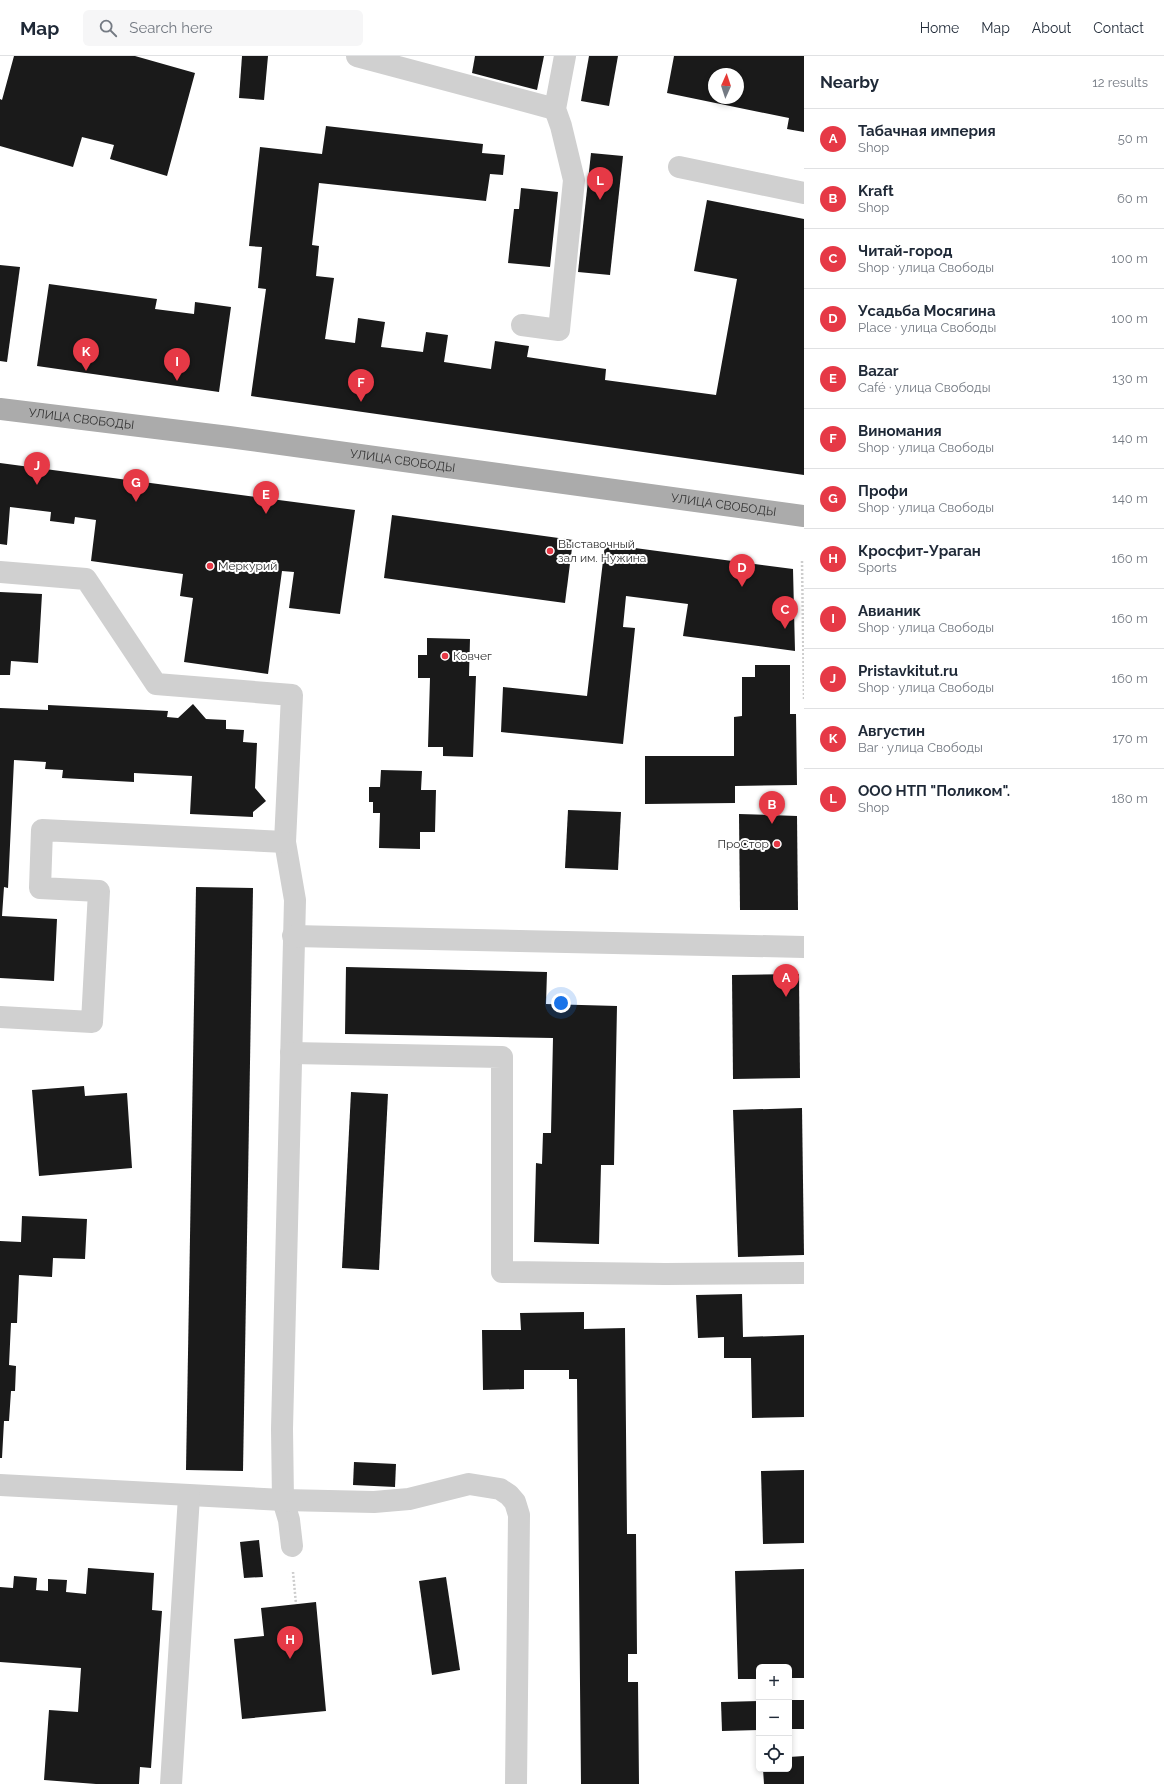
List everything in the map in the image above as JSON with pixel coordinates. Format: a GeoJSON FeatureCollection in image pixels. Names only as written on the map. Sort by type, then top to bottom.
{"type":"FeatureCollection","features":[{"type":"Feature","properties":{"kind":"main road","name":"УЛИЦА СВОБОДЫ"},"geometry":{"type":"LineString","coordinates":[[0,409],[229,437],[804,516]]}},
{"type":"Feature","properties":{"kind":"street"},"geometry":{"type":"LineString","coordinates":[[357,56],[555,109]]}},
{"type":"Feature","properties":{"kind":"street"},"geometry":{"type":"LineString","coordinates":[[522,325],[558,330],[574,180],[561,126],[555,109],[565,56]]}},
{"type":"Feature","properties":{"kind":"street"},"geometry":{"type":"LineString","coordinates":[[679,168],[804,193]]}},
{"type":"Feature","properties":{"kind":"street"},"geometry":{"type":"LineString","coordinates":[[0,572],[86,579],[156,684],[292,695],[285,842],[294,900],[282,1429],[283,1500],[289,1520],[292,1546]]}},
{"type":"Feature","properties":{"kind":"street"},"geometry":{"type":"LineString","coordinates":[[0,1017],[92,1022],[99,891],[40,888],[42,830],[285,842]]}},
{"type":"Feature","properties":{"kind":"street"},"geometry":{"type":"LineString","coordinates":[[293,936],[804,947]]}},
{"type":"Feature","properties":{"kind":"street"},"geometry":{"type":"LineString","coordinates":[[291,1053],[502,1057],[502,1272],[666,1274],[804,1273]]}},
{"type":"Feature","properties":{"kind":"street"},"geometry":{"type":"LineString","coordinates":[[0,1485],[189,1496],[374,1502],[409,1499],[469,1484],[500,1489],[509,1495],[515,1502],[520,1515],[516,1784]]}},
{"type":"Feature","properties":{"kind":"street"},"geometry":{"type":"LineString","coordinates":[[171,1784],[189,1496]]}},
{"type":"Feature","properties":{"kind":"path"},"geometry":{"type":"LineString","coordinates":[[802,561],[804,700]]}},
{"type":"Feature","properties":{"kind":"path"},"geometry":{"type":"LineString","coordinates":[[292,1546],[296,1604]]}},
{"type":"Feature","properties":{"kind":"building"},"geometry":{"type":"Polygon","coordinates":[[[14,56],[135,56],[195,73],[167,176],[110,159],[114,145],[82,137],[73,167],[0,146],[0,99],[2,100],[14,56]]]}},
{"type":"Feature","properties":{"kind":"building"},"geometry":{"type":"Polygon","coordinates":[[[242,56],[268,56],[264,100],[239,98],[242,56]]]}},
{"type":"Feature","properties":{"kind":"building"},"geometry":{"type":"Polygon","coordinates":[[[475,56],[544,56],[537,90],[472,73],[475,56]]]}},
{"type":"Feature","properties":{"kind":"building"},"geometry":{"type":"Polygon","coordinates":[[[589,56],[618,56],[609,106],[581,101],[589,56]]]}},
{"type":"Feature","properties":{"kind":"building"},"geometry":{"type":"Polygon","coordinates":[[[674,56],[804,56],[804,132],[787,129],[789,118],[721,104],[744,104],[744,68],[708,68],[708,101],[667,93],[674,56]]]}},
{"type":"Feature","properties":{"kind":"building"},"geometry":{"type":"Polygon","coordinates":[[[326,126],[483,144],[482,153],[505,155],[503,175],[490,174],[486,201],[319,183],[312,245],[319,246],[316,276],[334,278],[325,339],[355,343],[358,318],[385,322],[381,347],[423,352],[426,332],[448,335],[444,362],[491,369],[495,341],[529,346],[527,357],[606,369],[605,380],[716,395],[737,279],[694,271],[707,200],[804,219],[804,475],[251,396],[266,289],[258,288],[262,247],[249,246],[260,147],[322,154],[326,126]]]}},
{"type":"Feature","properties":{"kind":"building"},"geometry":{"type":"Polygon","coordinates":[[[591,153],[623,156],[610,275],[578,272],[591,153]]]}},
{"type":"Feature","properties":{"kind":"building"},"geometry":{"type":"Polygon","coordinates":[[[521,188],[558,192],[550,267],[508,263],[514,209],[519,209],[521,188]]]}},
{"type":"Feature","properties":{"kind":"building"},"geometry":{"type":"Polygon","coordinates":[[[0,265],[20,267],[7,362],[0,361],[0,265]]]}},
{"type":"Feature","properties":{"kind":"building"},"geometry":{"type":"Polygon","coordinates":[[[49,284],[157,299],[155,309],[194,314],[195,302],[231,307],[219,392],[37,366],[49,284]]]}},
{"type":"Feature","properties":{"kind":"building","name":"Меркурий"},"geometry":{"type":"Polygon","coordinates":[[[0,463],[355,510],[340,614],[289,608],[294,572],[282,571],[268,674],[184,662],[193,598],[180,596],[183,574],[91,561],[96,520],[75,517],[74,524],[50,521],[51,512],[10,507],[7,545],[0,544],[0,463]]]}},
{"type":"Feature","properties":{"kind":"building"},"geometry":{"type":"Polygon","coordinates":[[[392,515],[573,540],[565,603],[384,578],[392,515]]]}},
{"type":"Feature","properties":{"kind":"building"},"geometry":{"type":"Polygon","coordinates":[[[605,544],[793,569],[795,651],[683,636],[688,604],[626,596],[623,627],[635,628],[623,744],[501,732],[503,687],[587,696],[605,544]]]}},
{"type":"Feature","properties":{"kind":"building"},"geometry":{"type":"Polygon","coordinates":[[[0,592],[42,594],[38,663],[11,661],[10,675],[0,675],[0,592]]]}},
{"type":"Feature","properties":{"kind":"building"},"geometry":{"type":"Polygon","coordinates":[[[427,638],[470,639],[469,676],[476,676],[473,757],[443,756],[443,747],[428,747],[430,678],[418,678],[418,655],[427,655],[427,638]]]}},
{"type":"Feature","properties":{"kind":"building"},"geometry":{"type":"Polygon","coordinates":[[[755,665],[790,665],[790,714],[796,714],[797,785],[735,786],[735,803],[645,804],[645,756],[734,756],[734,717],[742,716],[742,677],[755,677],[755,665]]]}},
{"type":"Feature","properties":{"kind":"building"},"geometry":{"type":"Polygon","coordinates":[[[193,704],[206,719],[226,720],[226,729],[244,730],[243,742],[257,743],[255,788],[266,801],[253,812],[253,817],[190,814],[192,776],[134,773],[134,782],[62,778],[63,770],[45,769],[46,762],[14,760],[8,888],[4,887],[2,916],[57,919],[54,981],[0,978],[0,708],[48,710],[48,705],[168,711],[167,717],[178,718],[193,704]]]}},
{"type":"Feature","properties":{"kind":"building"},"geometry":{"type":"Polygon","coordinates":[[[381,770],[422,771],[421,790],[436,790],[435,832],[420,832],[420,849],[379,848],[380,813],[373,813],[373,802],[369,802],[369,787],[380,787],[381,770]]]}},
{"type":"Feature","properties":{"kind":"building"},"geometry":{"type":"Polygon","coordinates":[[[568,810],[621,812],[618,870],[565,868],[568,810]]]}},
{"type":"Feature","properties":{"kind":"building"},"geometry":{"type":"Polygon","coordinates":[[[739,814],[797,816],[798,910],[740,910],[739,814]]]}},
{"type":"Feature","properties":{"kind":"building"},"geometry":{"type":"Polygon","coordinates":[[[196,887],[253,888],[243,1471],[186,1470],[196,887]]]}},
{"type":"Feature","properties":{"kind":"building"},"geometry":{"type":"Polygon","coordinates":[[[346,967],[547,972],[546,1004],[617,1006],[614,1165],[601,1165],[599,1244],[534,1242],[536,1163],[542,1164],[543,1133],[551,1133],[553,1038],[345,1034],[346,967]]]}},
{"type":"Feature","properties":{"kind":"building"},"geometry":{"type":"Polygon","coordinates":[[[799,974],[800,1078],[733,1079],[732,975],[799,974]]]}},
{"type":"Feature","properties":{"kind":"building"},"geometry":{"type":"Polygon","coordinates":[[[84,1086],[85,1096],[127,1093],[132,1168],[39,1176],[32,1090],[84,1086]]]}},
{"type":"Feature","properties":{"kind":"building"},"geometry":{"type":"Polygon","coordinates":[[[351,1092],[388,1094],[379,1270],[342,1268],[351,1092]]]}},
{"type":"Feature","properties":{"kind":"building"},"geometry":{"type":"Polygon","coordinates":[[[802,1108],[804,1255],[738,1257],[733,1110],[802,1108]]]}},
{"type":"Feature","properties":{"kind":"building"},"geometry":{"type":"Polygon","coordinates":[[[22,1216],[87,1219],[85,1259],[53,1258],[52,1277],[19,1275],[17,1323],[11,1323],[9,1365],[16,1366],[15,1391],[11,1391],[9,1421],[4,1421],[2,1458],[0,1458],[0,1241],[21,1242],[22,1216]]]}},
{"type":"Feature","properties":{"kind":"building"},"geometry":{"type":"Polygon","coordinates":[[[742,1294],[743,1337],[804,1335],[804,1417],[752,1418],[751,1358],[724,1358],[724,1337],[698,1338],[696,1295],[742,1294]]]}},
{"type":"Feature","properties":{"kind":"building"},"geometry":{"type":"Polygon","coordinates":[[[584,1312],[584,1329],[625,1328],[627,1534],[636,1534],[637,1654],[628,1654],[628,1682],[638,1682],[639,1784],[581,1784],[577,1379],[569,1379],[569,1370],[524,1370],[524,1389],[483,1390],[482,1330],[521,1330],[520,1313],[584,1312]]]}},
{"type":"Feature","properties":{"kind":"building"},"geometry":{"type":"Polygon","coordinates":[[[354,1462],[396,1464],[395,1487],[353,1485],[354,1462]]]}},
{"type":"Feature","properties":{"kind":"building"},"geometry":{"type":"Polygon","coordinates":[[[804,1470],[804,1543],[763,1544],[761,1471],[804,1470]]]}},
{"type":"Feature","properties":{"kind":"building"},"geometry":{"type":"Polygon","coordinates":[[[259,1540],[263,1577],[244,1578],[240,1542],[259,1540]]]}},
{"type":"Feature","properties":{"kind":"building"},"geometry":{"type":"Polygon","coordinates":[[[88,1568],[154,1573],[152,1610],[162,1611],[151,1768],[140,1767],[139,1784],[96,1784],[44,1780],[49,1710],[78,1712],[81,1668],[0,1662],[0,1587],[13,1588],[14,1576],[37,1578],[36,1590],[48,1591],[48,1579],[67,1580],[66,1592],[86,1594],[88,1568]]]}},
{"type":"Feature","properties":{"kind":"building"},"geometry":{"type":"Polygon","coordinates":[[[804,1569],[804,1678],[792,1678],[792,1664],[756,1664],[756,1679],[738,1679],[735,1571],[804,1569]]]}},
{"type":"Feature","properties":{"kind":"building"},"geometry":{"type":"Polygon","coordinates":[[[446,1577],[460,1670],[432,1675],[419,1581],[446,1577]]]}},
{"type":"Feature","properties":{"kind":"building"},"geometry":{"type":"Polygon","coordinates":[[[316,1602],[326,1711],[242,1719],[234,1639],[264,1636],[261,1608],[316,1602]]]}},
{"type":"Feature","properties":{"kind":"building"},"geometry":{"type":"Polygon","coordinates":[[[792,1700],[804,1700],[804,1729],[792,1729],[792,1700]]]}},
{"type":"Feature","properties":{"kind":"building"},"geometry":{"type":"Polygon","coordinates":[[[756,1701],[756,1730],[722,1731],[721,1702],[756,1701]]]}},
{"type":"Feature","properties":{"kind":"building"},"geometry":{"type":"Polygon","coordinates":[[[804,1756],[804,1784],[764,1784],[763,1772],[792,1772],[792,1757],[804,1756]]]}},
{"type":"Feature","properties":{"kind":"place","name":"ООО НТП \"Поликом\"."},"geometry":{"type":"Point","coordinates":[600,200]}},
{"type":"Feature","properties":{"kind":"place","name":"Августин"},"geometry":{"type":"Point","coordinates":[86,371]}},
{"type":"Feature","properties":{"kind":"place","name":"Авианик"},"geometry":{"type":"Point","coordinates":[177,381]}},
{"type":"Feature","properties":{"kind":"place","name":"Виномания"},"geometry":{"type":"Point","coordinates":[361,402]}},
{"type":"Feature","properties":{"kind":"place","name":"Pristavkitut.ru"},"geometry":{"type":"Point","coordinates":[37,485]}},
{"type":"Feature","properties":{"kind":"place","name":"Профи"},"geometry":{"type":"Point","coordinates":[136,502]}},
{"type":"Feature","properties":{"kind":"place","name":"Bazar"},"geometry":{"type":"Point","coordinates":[266,514]}},
{"type":"Feature","properties":{"kind":"place","name":"Выставочный зал им. Нужина"},"geometry":{"type":"Point","coordinates":[550,551]}},
{"type":"Feature","properties":{"kind":"place","name":"Меркурий"},"geometry":{"type":"Point","coordinates":[210,566]}},
{"type":"Feature","properties":{"kind":"place","name":"Усадьба Мосягина"},"geometry":{"type":"Point","coordinates":[742,587]}},
{"type":"Feature","properties":{"kind":"place","name":"Читай-город"},"geometry":{"type":"Point","coordinates":[785,629]}},
{"type":"Feature","properties":{"kind":"place","name":"Ковчег"},"geometry":{"type":"Point","coordinates":[445,656]}},
{"type":"Feature","properties":{"kind":"place","name":"Kraft"},"geometry":{"type":"Point","coordinates":[772,824]}},
{"type":"Feature","properties":{"kind":"place","name":"ПроСтор"},"geometry":{"type":"Point","coordinates":[777,844]}},
{"type":"Feature","properties":{"kind":"place","name":"Табачная империя"},"geometry":{"type":"Point","coordinates":[786,997]}},
{"type":"Feature","properties":{"kind":"place","name":"Кросфит-Ураган"},"geometry":{"type":"Point","coordinates":[290,1659]}}]}
